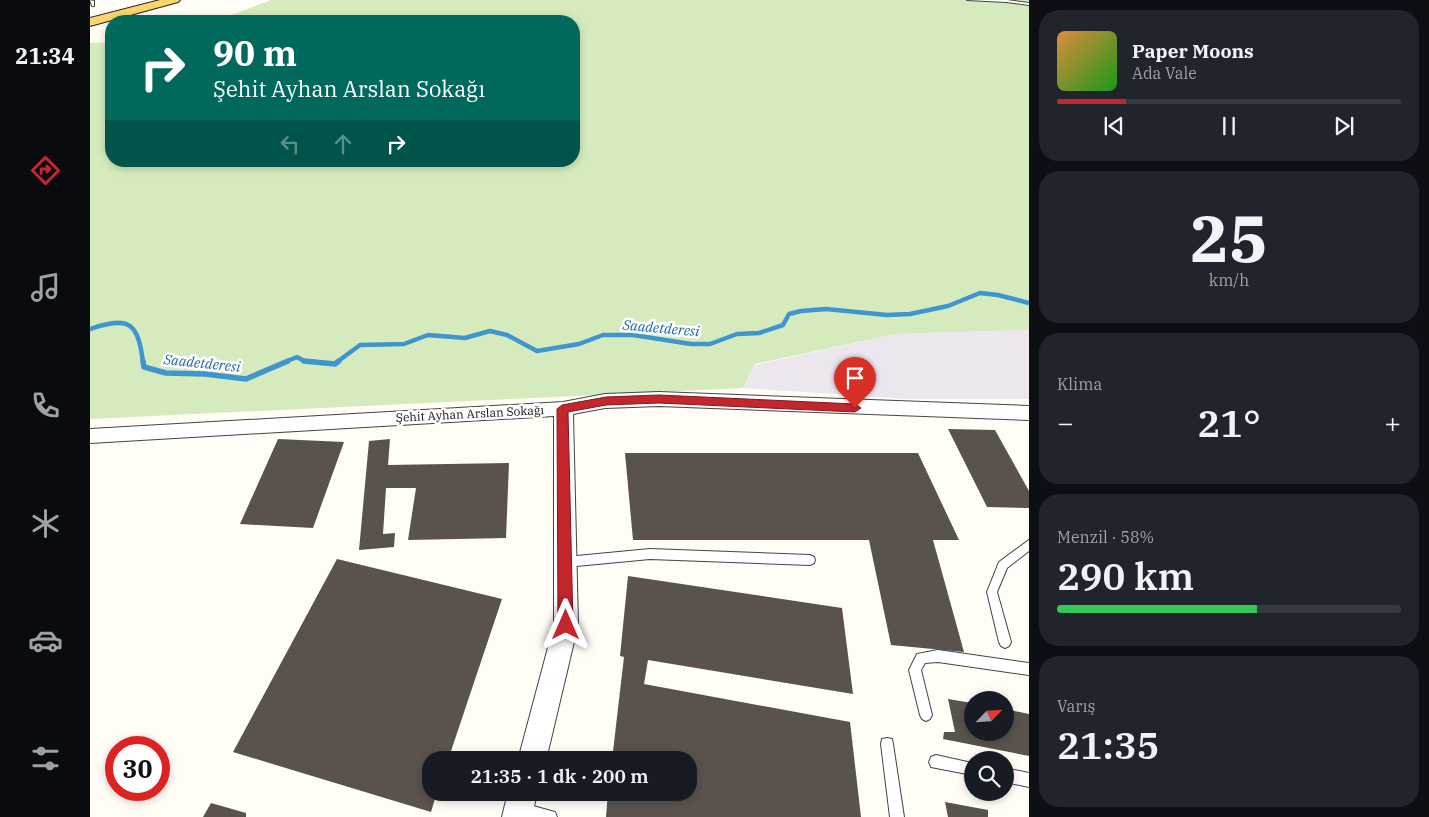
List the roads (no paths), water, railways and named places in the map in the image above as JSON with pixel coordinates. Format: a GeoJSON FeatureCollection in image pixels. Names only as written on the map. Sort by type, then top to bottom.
{"type":"FeatureCollection","features":[{"type":"Feature","properties":{"kind":"main road"},"geometry":{"type":"LineString","coordinates":[[94,5],[130,0]]}},
{"type":"Feature","properties":{"kind":"main road"},"geometry":{"type":"LineString","coordinates":[[105,15],[143,0]]}},
{"type":"Feature","properties":{"kind":"main road"},"geometry":{"type":"LineString","coordinates":[[114,15],[174,0]]}},
{"type":"Feature","properties":{"kind":"main road"},"geometry":{"type":"LineString","coordinates":[[90,21],[105,15]]}},
{"type":"Feature","properties":{"kind":"main road"},"geometry":{"type":"LineString","coordinates":[[90,21],[105,17]]}},
{"type":"Feature","properties":{"kind":"street","name":"Şehit Ayhan Arslan Sokağı"},"geometry":{"type":"LineString","coordinates":[[90,436],[562,409],[606,401],[659,399],[1029,413]]}},
{"type":"Feature","properties":{"kind":"street"},"geometry":{"type":"LineString","coordinates":[[534,751],[566,625],[562,409]]}},
{"type":"Feature","properties":{"kind":"lane"},"geometry":{"type":"LineString","coordinates":[[969,0],[1029,4]]}},
{"type":"Feature","properties":{"kind":"lane"},"geometry":{"type":"LineString","coordinates":[[1005,642],[992,592],[1003,565],[1029,545]]}},
{"type":"Feature","properties":{"kind":"lane"},"geometry":{"type":"LineString","coordinates":[[566,562],[650,554],[810,560]]}},
{"type":"Feature","properties":{"kind":"lane"},"geometry":{"type":"LineString","coordinates":[[926,715],[915,670],[921,658],[938,656],[1029,669]]}},
{"type":"Feature","properties":{"kind":"lane"},"geometry":{"type":"LineString","coordinates":[[887,744],[897,817]]}},
{"type":"Feature","properties":{"kind":"lane"},"geometry":{"type":"LineString","coordinates":[[936,762],[964,767]]}},
{"type":"Feature","properties":{"kind":"lane"},"geometry":{"type":"LineString","coordinates":[[1014,777],[1029,780]]}},
{"type":"Feature","properties":{"kind":"lane"},"geometry":{"type":"LineString","coordinates":[[520,806],[550,817]]}},
{"type":"Feature","properties":{"kind":"waterway","name":"Saadetderesi"},"geometry":{"type":"LineString","coordinates":[[337,362],[360,345],[404,344],[428,335],[465,338],[490,331],[507,335],[537,351],[579,344],[603,335],[633,335],[691,344],[710,344],[737,334],[759,333],[783,325],[789,314],[801,311],[826,309],[887,315],[910,314],[948,306],[980,293],[998,295],[1029,303]]}},
{"type":"Feature","properties":{"kind":"waterway","name":"Saadetderesi"},"geometry":{"type":"LineString","coordinates":[[90,329],[114,323],[123,323],[129,326],[138,338],[143,362]]}},
{"type":"Feature","properties":{"kind":"waterway","name":"Saadetderesi"},"geometry":{"type":"LineString","coordinates":[[285,362],[297,357],[304,361]]}},
{"type":"Feature","properties":{"kind":"waterway","name":"Saadetderesi"},"geometry":{"type":"LineString","coordinates":[[143,361],[144,367],[166,373],[205,374],[246,379],[288,361]]}},
{"type":"Feature","properties":{"kind":"waterway","name":"Saadetderesi"},"geometry":{"type":"LineString","coordinates":[[304,361],[316,362]]}},
{"type":"Feature","properties":{"kind":"waterway","name":"Saadetderesi"},"geometry":{"type":"LineString","coordinates":[[304,361],[335,364],[339,361]]}}]}
